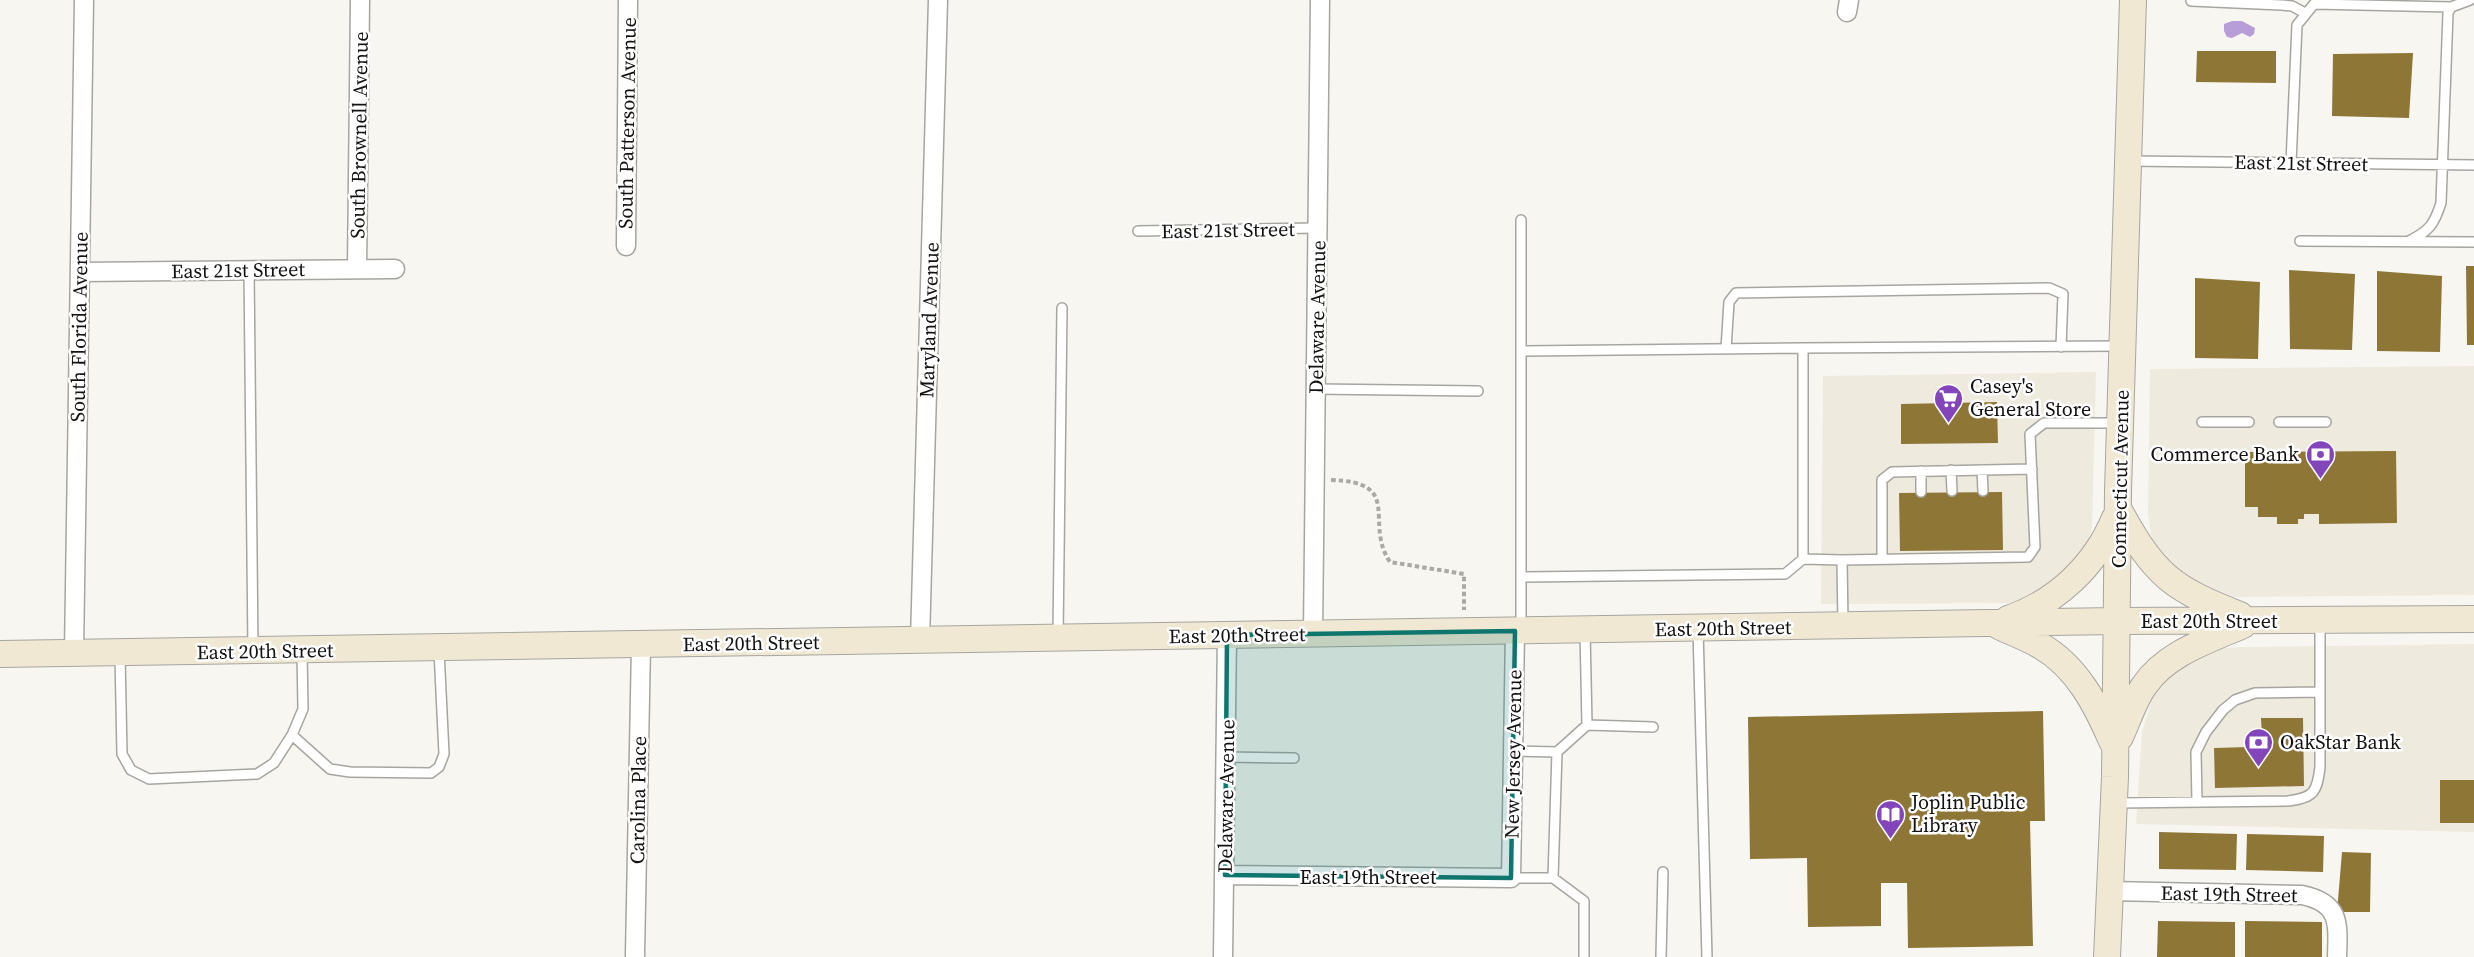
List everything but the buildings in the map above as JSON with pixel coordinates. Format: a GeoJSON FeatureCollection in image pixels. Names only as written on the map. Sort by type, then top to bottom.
{"type":"FeatureCollection","features":[{"type":"Feature","properties":{"kind":"main road","name":"Connecticut Avenue"},"geometry":{"type":"LineString","coordinates":[[2107,957],[2114,803],[2120,423],[2133,0]]}},
{"type":"Feature","properties":{"kind":"main road"},"geometry":{"type":"LineString","coordinates":[[2118,509],[2147,556],[2172,583],[2196,598],[2253,620]]}},
{"type":"Feature","properties":{"kind":"main road"},"geometry":{"type":"LineString","coordinates":[[1993,624],[2037,607],[2059,592],[2098,551],[2118,509]]}},
{"type":"Feature","properties":{"kind":"main road","name":"East 20th Street"},"geometry":{"type":"LineString","coordinates":[[0,654],[2118,621],[2474,619]]}},
{"type":"Feature","properties":{"kind":"main road"},"geometry":{"type":"LineString","coordinates":[[2115,748],[2144,686],[2166,664],[2199,644],[2253,620]]}},
{"type":"Feature","properties":{"kind":"main road"},"geometry":{"type":"LineString","coordinates":[[1993,624],[2040,645],[2065,663],[2091,697],[2115,748]]}},
{"type":"Feature","properties":{"kind":"street","name":"South Florida Avenue"},"geometry":{"type":"LineString","coordinates":[[74,653],[84,0]]}},
{"type":"Feature","properties":{"kind":"street","name":"South Brownell Avenue"},"geometry":{"type":"LineString","coordinates":[[357,269],[360,0]]}},
{"type":"Feature","properties":{"kind":"street","name":"South Patterson Avenue"},"geometry":{"type":"LineString","coordinates":[[626,246],[628,0]]}},
{"type":"Feature","properties":{"kind":"street","name":"Maryland Avenue"},"geometry":{"type":"LineString","coordinates":[[920,641],[938,0]]}},
{"type":"Feature","properties":{"kind":"street","name":"Delaware Avenue"},"geometry":{"type":"LineString","coordinates":[[1313,634],[1320,0]]}},
{"type":"Feature","properties":{"kind":"street","name":"East 21st Street"},"geometry":{"type":"LineString","coordinates":[[80,272],[395,269]]}},
{"type":"Feature","properties":{"kind":"street","name":"New Jersey Avenue"},"geometry":{"type":"LineString","coordinates":[[1511,878],[1512,751],[1518,630]]}},
{"type":"Feature","properties":{"kind":"street","name":"Delaware Avenue"},"geometry":{"type":"LineString","coordinates":[[1223,957],[1227,635]]}},
{"type":"Feature","properties":{"kind":"street","name":"Carolina Place"},"geometry":{"type":"LineString","coordinates":[[635,955],[641,645]]}},
{"type":"Feature","properties":{"kind":"street","name":"East 19th Street"},"geometry":{"type":"LineString","coordinates":[[1225,875],[1511,878]]}},
{"type":"Feature","properties":{"kind":"street","name":"East 19th Street"},"geometry":{"type":"LineString","coordinates":[[2110,891],[2302,895],[2315,898],[2334,913],[2338,922],[2337,957]]}},
{"type":"Feature","properties":{"kind":"lane"},"geometry":{"type":"LineString","coordinates":[[2291,163],[2297,25],[2314,4],[2451,7],[2470,0]]}},
{"type":"Feature","properties":{"kind":"lane"},"geometry":{"type":"LineString","coordinates":[[2191,1],[2281,4],[2292,6],[2305,13]]}},
{"type":"Feature","properties":{"kind":"lane"},"geometry":{"type":"LineString","coordinates":[[2409,241],[2426,232],[2436,219],[2441,203],[2448,13],[2451,7]]}},
{"type":"Feature","properties":{"kind":"lane","name":"East 21st Street"},"geometry":{"type":"LineString","coordinates":[[2128,161],[2474,165]]}},
{"type":"Feature","properties":{"kind":"lane"},"geometry":{"type":"LineString","coordinates":[[1518,630],[1521,577],[1521,220]]}},
{"type":"Feature","properties":{"kind":"lane","name":"East 21st Street"},"geometry":{"type":"LineString","coordinates":[[1138,231],[1318,228]]}},
{"type":"Feature","properties":{"kind":"lane"},"geometry":{"type":"LineString","coordinates":[[2300,241],[2474,242]]}},
{"type":"Feature","properties":{"kind":"lane"},"geometry":{"type":"LineString","coordinates":[[249,270],[253,651]]}},
{"type":"Feature","properties":{"kind":"lane"},"geometry":{"type":"LineString","coordinates":[[1726,348],[1729,302],[1736,293],[2049,288],[2063,294],[2061,347]]}},
{"type":"Feature","properties":{"kind":"lane"},"geometry":{"type":"LineString","coordinates":[[1058,638],[1062,308]]}},
{"type":"Feature","properties":{"kind":"lane"},"geometry":{"type":"LineString","coordinates":[[1521,351],[2123,346]]}},
{"type":"Feature","properties":{"kind":"lane"},"geometry":{"type":"LineString","coordinates":[[1803,348],[1803,560]]}},
{"type":"Feature","properties":{"kind":"lane"},"geometry":{"type":"LineString","coordinates":[[1316,389],[1478,391]]}},
{"type":"Feature","properties":{"kind":"lane"},"geometry":{"type":"LineString","coordinates":[[2202,422],[2249,422]]}},
{"type":"Feature","properties":{"kind":"lane"},"geometry":{"type":"LineString","coordinates":[[2279,422],[2326,422]]}},
{"type":"Feature","properties":{"kind":"lane"},"geometry":{"type":"LineString","coordinates":[[1521,577],[1785,574],[1803,560],[1882,558],[1924,553],[1986,553],[2028,557],[2035,547],[2030,434],[2044,423],[2120,423]]}},
{"type":"Feature","properties":{"kind":"lane"},"geometry":{"type":"LineString","coordinates":[[1882,558],[1882,480],[1892,472],[2032,469]]}},
{"type":"Feature","properties":{"kind":"lane"},"geometry":{"type":"LineString","coordinates":[[1951,470],[1952,491]]}},
{"type":"Feature","properties":{"kind":"lane"},"geometry":{"type":"LineString","coordinates":[[1982,470],[1983,491]]}},
{"type":"Feature","properties":{"kind":"lane"},"geometry":{"type":"LineString","coordinates":[[1921,471],[1922,492]]}},
{"type":"Feature","properties":{"kind":"lane"},"geometry":{"type":"LineString","coordinates":[[1842,560],[1844,626]]}},
{"type":"Feature","properties":{"kind":"lane"},"geometry":{"type":"LineString","coordinates":[[2114,803],[2288,801],[2312,794],[2318,782],[2320,767],[2320,620]]}},
{"type":"Feature","properties":{"kind":"lane"},"geometry":{"type":"LineString","coordinates":[[1698,629],[1707,957]]}},
{"type":"Feature","properties":{"kind":"lane"},"geometry":{"type":"LineString","coordinates":[[1585,630],[1587,725]]}},
{"type":"Feature","properties":{"kind":"lane"},"geometry":{"type":"LineString","coordinates":[[292,735],[330,769],[350,772],[431,772],[439,767],[444,754],[439,648]]}},
{"type":"Feature","properties":{"kind":"lane"},"geometry":{"type":"LineString","coordinates":[[120,652],[123,754],[131,770],[149,779],[257,774],[274,763],[292,735],[303,709],[302,650]]}},
{"type":"Feature","properties":{"kind":"lane"},"geometry":{"type":"LineString","coordinates":[[2197,802],[2196,752],[2206,732],[2223,710],[2235,700],[2255,693],[2320,692]]}},
{"type":"Feature","properties":{"kind":"lane"},"geometry":{"type":"LineString","coordinates":[[1512,751],[1557,752],[1587,725],[1653,727]]}},
{"type":"Feature","properties":{"kind":"lane"},"geometry":{"type":"LineString","coordinates":[[1552,878],[1557,752]]}},
{"type":"Feature","properties":{"kind":"lane"},"geometry":{"type":"LineString","coordinates":[[1226,757],[1294,758]]}},
{"type":"Feature","properties":{"kind":"lane"},"geometry":{"type":"LineString","coordinates":[[1661,957],[1663,872]]}},
{"type":"Feature","properties":{"kind":"lane"},"geometry":{"type":"LineString","coordinates":[[1511,878],[1552,878],[1584,901],[1584,957]]}},
{"type":"Feature","properties":{"kind":"path"},"geometry":{"type":"LineString","coordinates":[[1315,480],[1350,481],[1367,486],[1375,494],[1382,551],[1390,562],[1464,574],[1465,631]]}},
{"type":"Feature","properties":{"kind":"highlighted area"},"geometry":{"type":"Polygon","coordinates":[[[1515,631],[1511,878],[1225,875],[1227,635],[1515,631]]]}},
{"type":"Feature","properties":{"kind":"shaded area"},"geometry":{"type":"Polygon","coordinates":[[[2242,21],[2255,28],[2254,34],[2250,37],[2242,33],[2232,38],[2227,37],[2224,24],[2242,21]]]}},
{"type":"Feature","properties":{"kind":"shaded area"},"geometry":{"type":"Polygon","coordinates":[[[2474,366],[2474,595],[2231,597],[2208,592],[2179,576],[2156,548],[2151,535],[2148,513],[2150,369],[2474,366]]]}},
{"type":"Feature","properties":{"kind":"shaded area"},"geometry":{"type":"Polygon","coordinates":[[[2096,372],[2092,528],[2087,544],[2073,569],[2028,600],[2012,603],[1821,604],[1823,376],[2096,372]]]}},
{"type":"Feature","properties":{"kind":"shaded area"},"geometry":{"type":"Polygon","coordinates":[[[2474,644],[2474,832],[2136,824],[2142,732],[2153,696],[2173,672],[2206,652],[2242,647],[2474,644]]]}},
{"type":"Feature","properties":{"kind":"place","name":"Casey's General Store"},"geometry":{"type":"Point","coordinates":[1949,424]}},
{"type":"Feature","properties":{"kind":"place","name":"Commerce Bank"},"geometry":{"type":"Point","coordinates":[2320,480]}},
{"type":"Feature","properties":{"kind":"place","name":"OakStar Bank"},"geometry":{"type":"Point","coordinates":[2259,768]}},
{"type":"Feature","properties":{"kind":"place","name":"Joplin Public Library"},"geometry":{"type":"Point","coordinates":[1890,840]}}]}
